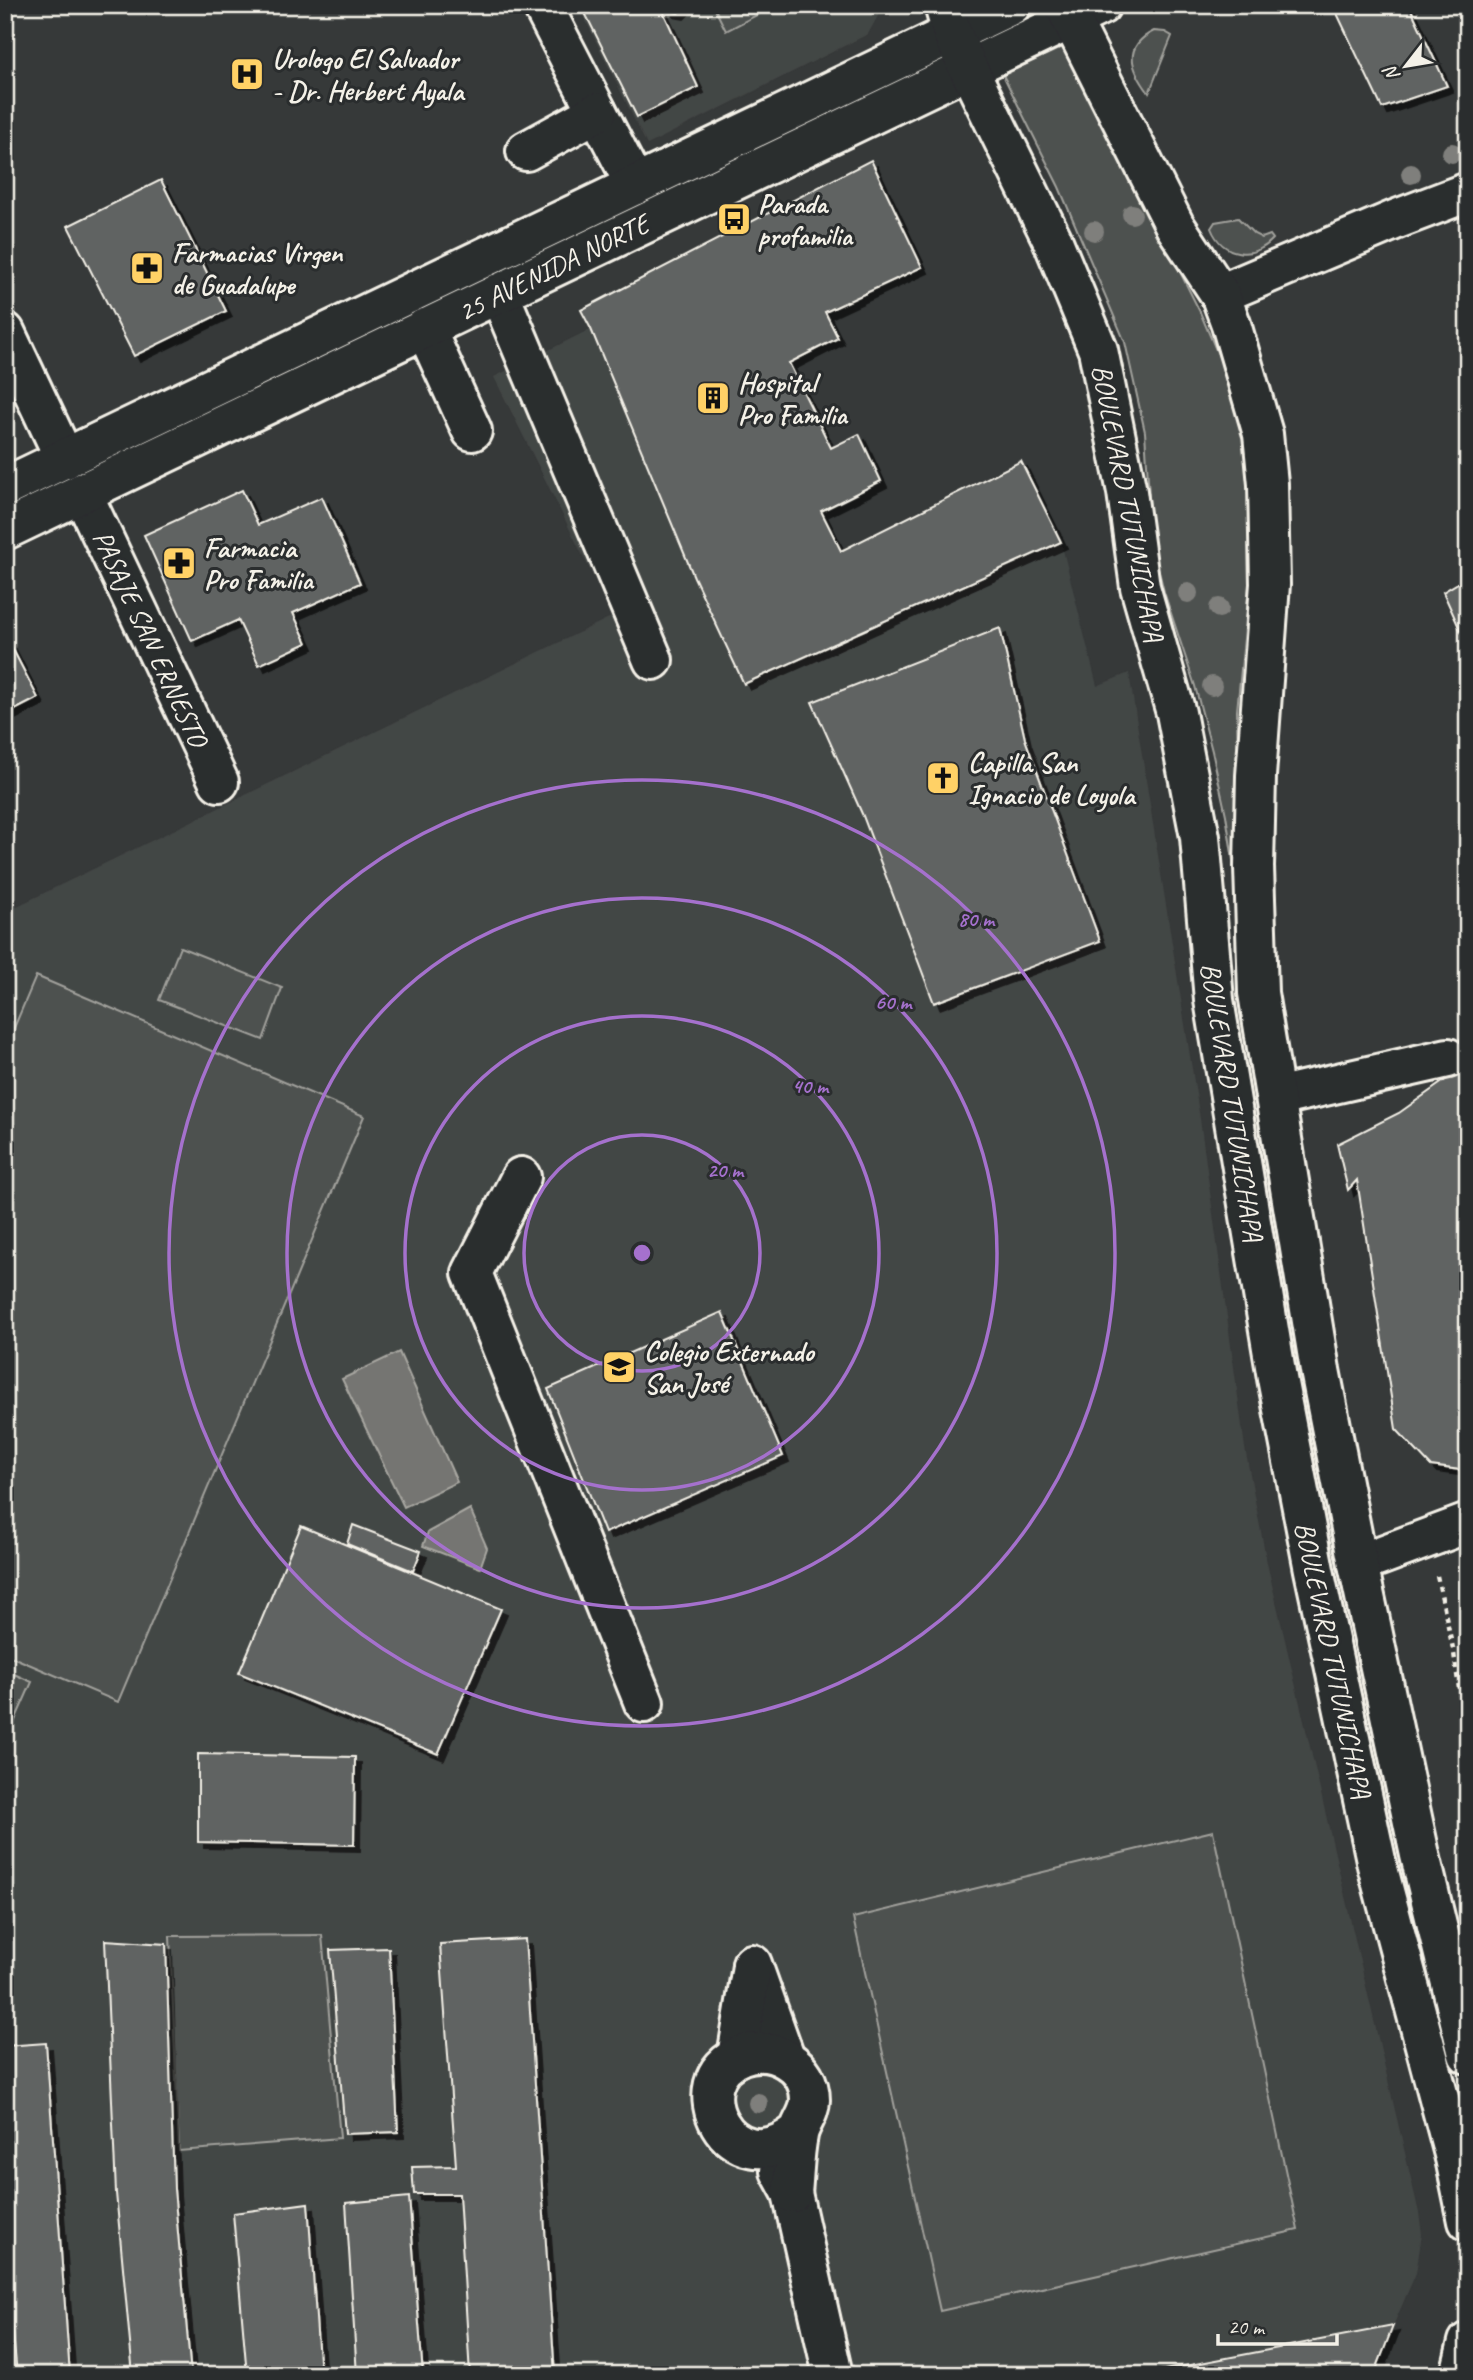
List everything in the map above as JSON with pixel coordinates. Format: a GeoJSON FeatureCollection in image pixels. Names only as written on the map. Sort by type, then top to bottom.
{"type":"FeatureCollection","features":[{"type":"Feature","properties":{"kind":"main road"},"geometry":{"type":"LineString","coordinates":[[542,5],[635,185]]}},
{"type":"Feature","properties":{"kind":"main road","name":"25 AVENIDA NORTE"},"geometry":{"type":"LineString","coordinates":[[5,487],[635,185],[948,19],[1011,5]]}},
{"type":"Feature","properties":{"kind":"main road","name":"25 AVENIDA NORTE"},"geometry":{"type":"LineString","coordinates":[[5,530],[968,68],[1079,10]]}},
{"type":"Feature","properties":{"kind":"main road","name":"BOULEVARD TUTUNICHAPA"},"geometry":{"type":"LineString","coordinates":[[1079,10],[1175,226],[1220,294],[1263,434],[1268,484],[1270,584],[1256,776],[1254,867],[1258,993],[1320,1370],[1358,1564],[1420,1855],[1468,2054]]}},
{"type":"Feature","properties":{"kind":"main road","name":"BOULEVARD TUTUNICHAPA"},"geometry":{"type":"LineString","coordinates":[[948,19],[968,68],[1052,239],[1098,350],[1127,492],[1140,587],[1176,713],[1200,837],[1214,1000],[1277,1378],[1314,1570],[1377,1865],[1455,2158],[1468,2221]]}},
{"type":"Feature","properties":{"kind":"main road"},"geometry":{"type":"LineString","coordinates":[[526,151],[597,112]]}},
{"type":"Feature","properties":{"kind":"main road"},"geometry":{"type":"LineString","coordinates":[[1220,294],[1468,192]]}},
{"type":"Feature","properties":{"kind":"main road"},"geometry":{"type":"LineString","coordinates":[[499,293],[653,660]]}},
{"type":"Feature","properties":{"kind":"main road"},"geometry":{"type":"LineString","coordinates":[[425,328],[472,431]]}},
{"type":"Feature","properties":{"kind":"main road"},"geometry":{"type":"LineString","coordinates":[[5,332],[65,458]]}},
{"type":"Feature","properties":{"kind":"main road","name":"PASAJE SAN ERNESTO"},"geometry":{"type":"LineString","coordinates":[[82,493],[219,782]]}},
{"type":"Feature","properties":{"kind":"main road"},"geometry":{"type":"LineString","coordinates":[[1276,1097],[1448,1058]]}},
{"type":"Feature","properties":{"kind":"main road"},"geometry":{"type":"LineString","coordinates":[[520,1177],[472,1273],[643,1703]]}},
{"type":"Feature","properties":{"kind":"main road"},"geometry":{"type":"LineString","coordinates":[[1358,1564],[1468,1523]]}},
{"type":"Feature","properties":{"kind":"main road"},"geometry":{"type":"LineString","coordinates":[[737,2057],[752,1964],[785,2057]]}},
{"type":"Feature","properties":{"kind":"main road"},"geometry":{"type":"LineString","coordinates":[[752,2051],[785,2057],[798,2068],[807,2084],[810,2100],[806,2117],[783,2140],[751,2148],[735,2142],[723,2130],[714,2115],[712,2098],[715,2082],[724,2068],[737,2057],[752,2051]]}},
{"type":"Feature","properties":{"kind":"main road"},"geometry":{"type":"LineString","coordinates":[[783,2140],[792,2193],[833,2375]]}},
{"type":"Feature","properties":{"kind":"main road"},"geometry":{"type":"LineString","coordinates":[[1460,2375],[1468,2342]]}},
{"type":"Feature","properties":{"kind":"main road"},"geometry":{"type":"LineString","coordinates":[[1460,2375],[1468,2367]]}},
{"type":"Feature","properties":{"kind":"path"},"geometry":{"type":"LineString","coordinates":[[1429,1538],[1454,1653],[1468,1752]]}},
{"type":"Feature","properties":{"kind":"shaded area"},"geometry":{"type":"Polygon","coordinates":[[[578,5],[884,5],[868,34],[647,145],[578,5]]]}},
{"type":"Feature","properties":{"kind":"shaded area"},"geometry":{"type":"Polygon","coordinates":[[[713,5],[776,5],[726,31],[713,5]]]}},
{"type":"Feature","properties":{"kind":"shaded area"},"geometry":{"type":"Polygon","coordinates":[[[1154,31],[1172,36],[1149,93],[1134,67],[1133,59],[1137,44],[1154,31]]]}},
{"type":"Feature","properties":{"kind":"shaded area"},"geometry":{"type":"Polygon","coordinates":[[[1067,45],[1200,312],[1225,371],[1245,440],[1251,566],[1237,711],[1241,912],[1226,815],[1212,751],[1157,563],[1151,528],[1145,432],[1125,342],[1059,187],[1003,75],[1067,45]]]}},
{"type":"Feature","properties":{"kind":"shaded area"},"geometry":{"type":"Polygon","coordinates":[[[1238,218],[1254,234],[1262,238],[1270,235],[1273,239],[1265,246],[1247,253],[1230,250],[1211,228],[1215,222],[1238,218]]]}},
{"type":"Feature","properties":{"kind":"shaded area","name":"Colegio Externado San José"},"geometry":{"type":"Polygon","coordinates":[[[591,329],[694,577],[744,684],[1061,542],[1097,686],[1129,673],[1200,1119],[1245,1448],[1267,1563],[1419,2213],[1422,2234],[1416,2273],[1393,2326],[1138,2375],[5,2375],[5,912],[613,616],[494,377],[591,329]]]}},
{"type":"Feature","properties":{"kind":"shaded area"},"geometry":{"type":"Polygon","coordinates":[[[180,947],[282,988],[263,1040],[159,1000],[180,947]]]}},
{"type":"Feature","properties":{"kind":"shaded area"},"geometry":{"type":"Polygon","coordinates":[[[36,976],[364,1116],[118,1702],[5,1654],[5,1049],[36,976]]]}},
{"type":"Feature","properties":{"kind":"shaded area"},"geometry":{"type":"Polygon","coordinates":[[[399,1352],[457,1482],[404,1507],[342,1379],[399,1352]]]}},
{"type":"Feature","properties":{"kind":"shaded area"},"geometry":{"type":"Polygon","coordinates":[[[470,1509],[487,1548],[480,1568],[423,1546],[428,1532],[470,1509]]]}},
{"type":"Feature","properties":{"kind":"shaded area"},"geometry":{"type":"Polygon","coordinates":[[[5,1670],[32,1682],[5,1743],[5,1670]]]}},
{"type":"Feature","properties":{"kind":"shaded area"},"geometry":{"type":"Polygon","coordinates":[[[1213,1831],[1298,2230],[940,2311],[853,1918],[1213,1831]]]}},
{"type":"Feature","properties":{"kind":"shaded area"},"geometry":{"type":"Polygon","coordinates":[[[322,1935],[340,2138],[179,2151],[170,1936],[322,1935]]]}},
{"type":"Feature","properties":{"kind":"building"},"geometry":{"type":"Polygon","coordinates":[[[581,5],[660,5],[698,87],[637,117],[581,5]]]}},
{"type":"Feature","properties":{"kind":"building"},"geometry":{"type":"Polygon","coordinates":[[[665,5],[686,5],[678,13],[668,11],[665,5]]]}},
{"type":"Feature","properties":{"kind":"building"},"geometry":{"type":"Polygon","coordinates":[[[1333,5],[1409,5],[1447,86],[1382,108],[1333,5]]]}},
{"type":"Feature","properties":{"kind":"building","name":"Hospital Pro Familia"},"geometry":{"type":"Polygon","coordinates":[[[871,160],[922,267],[825,312],[838,338],[789,363],[831,448],[859,434],[881,481],[821,511],[841,551],[1021,461],[1061,542],[744,684],[694,577],[581,310],[871,160]]]}},
{"type":"Feature","properties":{"kind":"building","name":"Farmacias Virgen de Guadalupe"},"geometry":{"type":"Polygon","coordinates":[[[161,180],[226,311],[134,356],[68,226],[161,180]]]}},
{"type":"Feature","properties":{"kind":"building"},"geometry":{"type":"Polygon","coordinates":[[[242,490],[258,525],[322,497],[360,583],[293,613],[307,643],[259,665],[238,620],[192,641],[144,535],[242,490]]]}},
{"type":"Feature","properties":{"kind":"building"},"geometry":{"type":"Polygon","coordinates":[[[1468,577],[1468,647],[1443,592],[1468,577]]]}},
{"type":"Feature","properties":{"kind":"building","name":"Capilla San Ignacio de Loyola"},"geometry":{"type":"Polygon","coordinates":[[[1000,628],[1025,739],[1100,941],[934,1003],[863,816],[812,702],[1000,628]]]}},
{"type":"Feature","properties":{"kind":"building"},"geometry":{"type":"Polygon","coordinates":[[[5,634],[38,698],[5,715],[5,634]]]}},
{"type":"Feature","properties":{"kind":"building"},"geometry":{"type":"Polygon","coordinates":[[[1468,1064],[1468,1471],[1431,1466],[1396,1429],[1357,1180],[1348,1190],[1337,1144],[1399,1113],[1468,1064]]]}},
{"type":"Feature","properties":{"kind":"building"},"geometry":{"type":"Polygon","coordinates":[[[722,1312],[783,1456],[605,1533],[548,1389],[722,1312]]]}},
{"type":"Feature","properties":{"kind":"building"},"geometry":{"type":"Polygon","coordinates":[[[353,1525],[421,1551],[413,1571],[347,1544],[353,1525]]]}},
{"type":"Feature","properties":{"kind":"building"},"geometry":{"type":"Polygon","coordinates":[[[301,1526],[501,1609],[438,1754],[239,1673],[301,1526]]]}},
{"type":"Feature","properties":{"kind":"building"},"geometry":{"type":"Polygon","coordinates":[[[198,1754],[355,1757],[354,1845],[198,1842],[198,1754]]]}},
{"type":"Feature","properties":{"kind":"building"},"geometry":{"type":"Polygon","coordinates":[[[525,1939],[555,2375],[470,2375],[459,2194],[414,2194],[412,2167],[456,2166],[440,1944],[525,1939]]]}},
{"type":"Feature","properties":{"kind":"building"},"geometry":{"type":"Polygon","coordinates":[[[105,1940],[166,1944],[174,2189],[191,2375],[133,2375],[116,2193],[105,1940]]]}},
{"type":"Feature","properties":{"kind":"building"},"geometry":{"type":"Polygon","coordinates":[[[389,1948],[398,2132],[345,2134],[330,1950],[389,1948]]]}},
{"type":"Feature","properties":{"kind":"building"},"geometry":{"type":"Polygon","coordinates":[[[46,2043],[70,2375],[17,2375],[5,2247],[5,2046],[46,2043]]]}},
{"type":"Feature","properties":{"kind":"building"},"geometry":{"type":"Polygon","coordinates":[[[409,2197],[423,2375],[357,2375],[346,2203],[409,2197]]]}},
{"type":"Feature","properties":{"kind":"building"},"geometry":{"type":"Polygon","coordinates":[[[308,2203],[320,2375],[247,2375],[233,2213],[308,2203]]]}},
{"type":"Feature","properties":{"kind":"building"},"geometry":{"type":"Polygon","coordinates":[[[1393,2326],[1374,2375],[1138,2375],[1393,2326]]]}},
{"type":"Feature","properties":{"kind":"place","name":"Urologo El Salvador - Dr. Herbert Ayala"},"geometry":{"type":"Point","coordinates":[247,74]}},
{"type":"Feature","properties":{"kind":"place","name":"Parada profamilia"},"geometry":{"type":"Point","coordinates":[734,219]}},
{"type":"Feature","properties":{"kind":"place","name":"Farmacias Virgen de Guadalupe"},"geometry":{"type":"Point","coordinates":[147,268]}},
{"type":"Feature","properties":{"kind":"place","name":"Hospital Pro Familia"},"geometry":{"type":"Point","coordinates":[713,398]}},
{"type":"Feature","properties":{"kind":"place","name":"Farmacia Pro Familia"},"geometry":{"type":"Point","coordinates":[179,563]}},
{"type":"Feature","properties":{"kind":"place","name":"Capilla San Ignacio de Loyola"},"geometry":{"type":"Point","coordinates":[943,778]}},
{"type":"Feature","properties":{"kind":"place","name":"Colegio Externado San José"},"geometry":{"type":"Point","coordinates":[619,1367]}}]}
